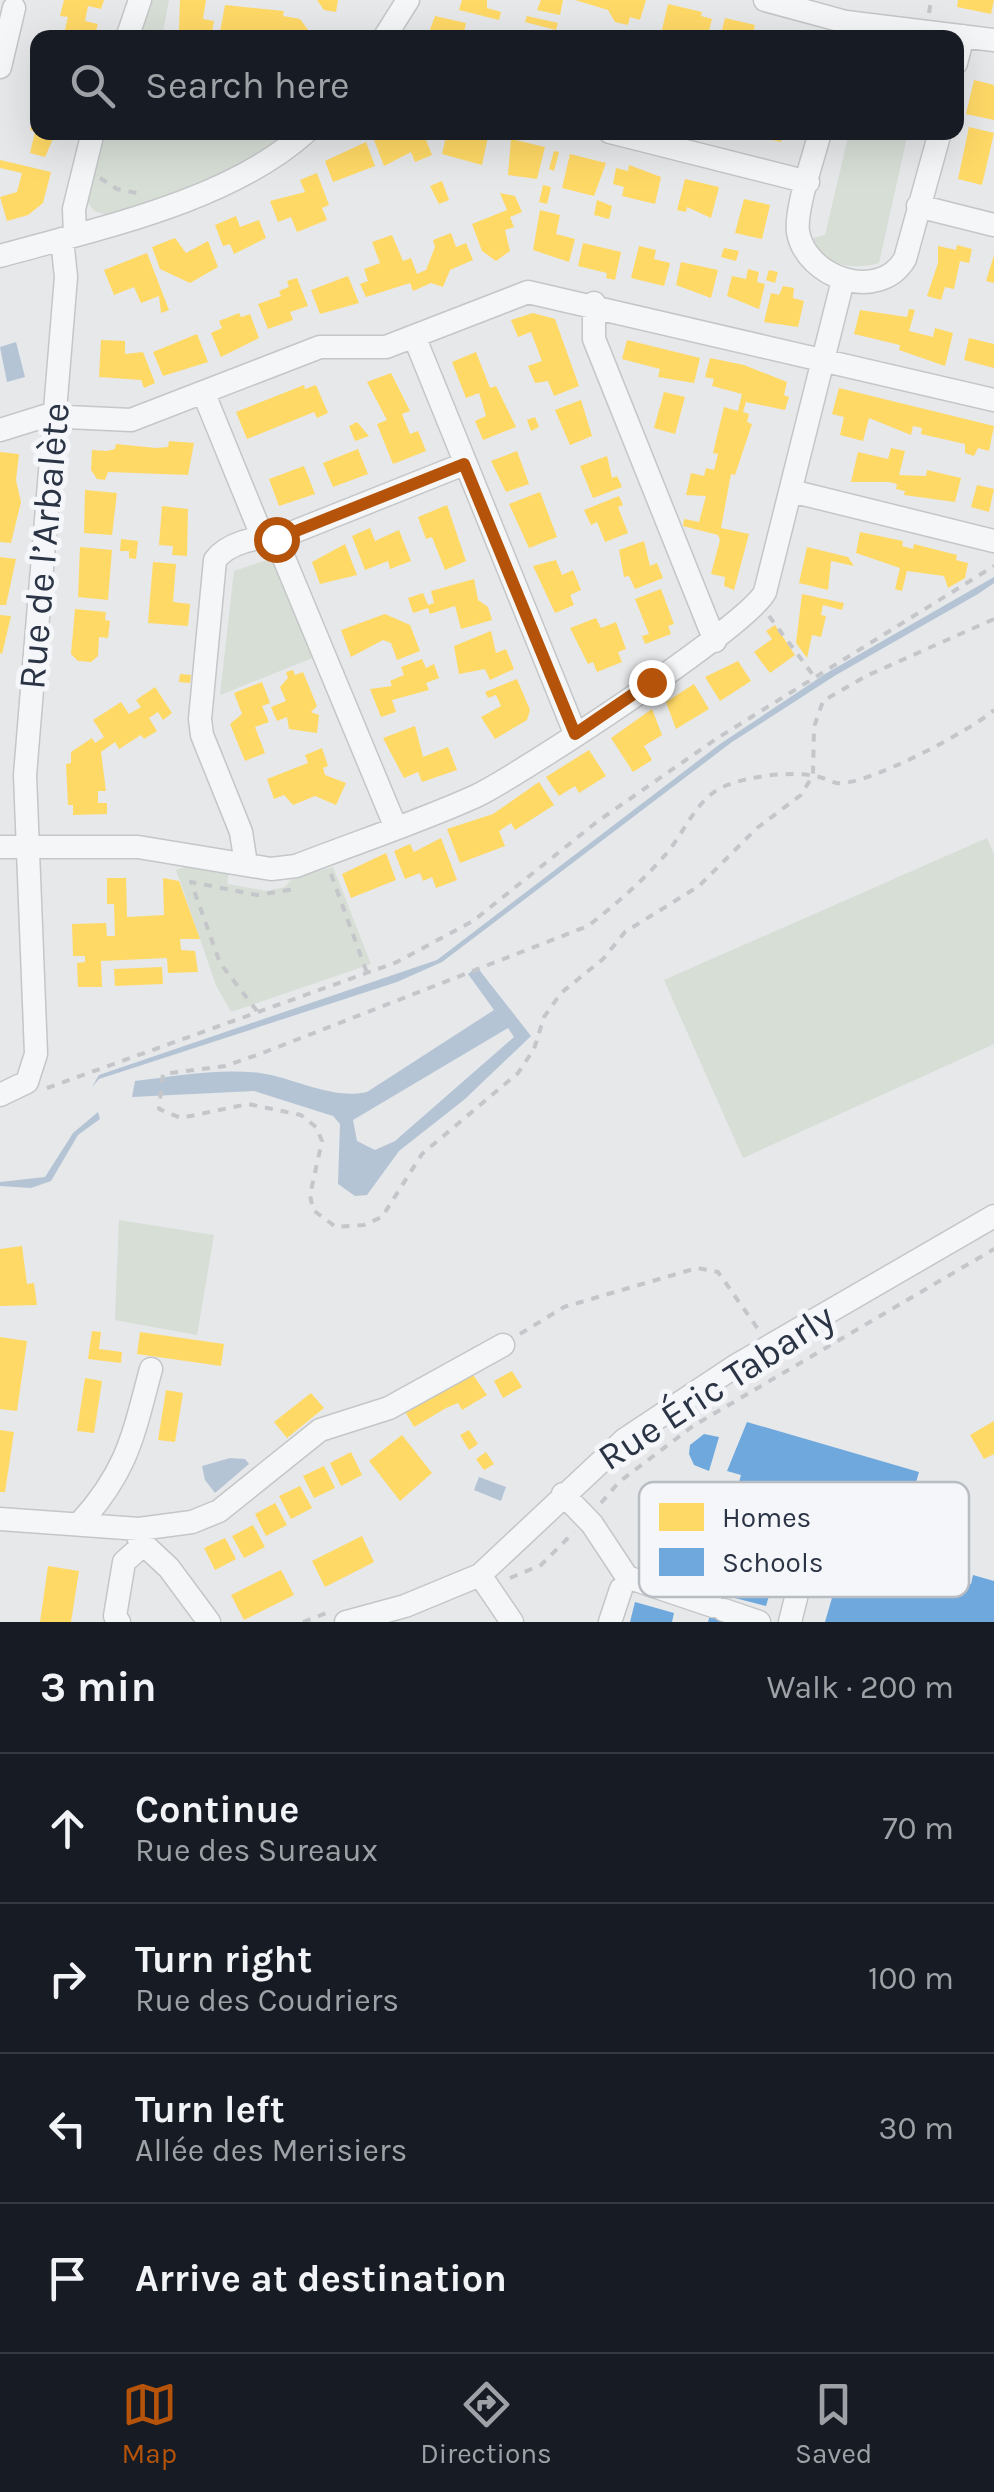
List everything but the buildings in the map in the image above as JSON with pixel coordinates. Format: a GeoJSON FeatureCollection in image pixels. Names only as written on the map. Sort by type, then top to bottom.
{"type":"FeatureCollection","features":[{"type":"Feature","properties":{"kind":"street"},"geometry":{"type":"LineString","coordinates":[[130,30],[140,0]]}},
{"type":"Feature","properties":{"kind":"street"},"geometry":{"type":"LineString","coordinates":[[389,30],[408,0]]}},
{"type":"Feature","properties":{"kind":"street"},"geometry":{"type":"LineString","coordinates":[[778,2],[844,30]]}},
{"type":"Feature","properties":{"kind":"street"},"geometry":{"type":"LineString","coordinates":[[0,68],[14,8]]}},
{"type":"Feature","properties":{"kind":"street"},"geometry":{"type":"LineString","coordinates":[[964,36],[994,40]]}},
{"type":"Feature","properties":{"kind":"street","name":"Rue de l’Arbalète"},"geometry":{"type":"LineString","coordinates":[[21,1091],[34,1073],[25,775],[68,237],[91,140]]}},
{"type":"Feature","properties":{"kind":"street"},"geometry":{"type":"LineString","coordinates":[[0,256],[237,179],[294,140]]}},
{"type":"Feature","properties":{"kind":"street"},"geometry":{"type":"LineString","coordinates":[[642,140],[808,182]]}},
{"type":"Feature","properties":{"kind":"street"},"geometry":{"type":"LineString","coordinates":[[818,140],[797,226],[802,247],[812,262],[843,280],[884,280],[898,271],[938,140]]}},
{"type":"Feature","properties":{"kind":"street"},"geometry":{"type":"LineString","coordinates":[[918,206],[994,224]]}},
{"type":"Feature","properties":{"kind":"street"},"geometry":{"type":"LineString","coordinates":[[0,847],[138,847],[246,864],[296,866],[474,797],[715,641],[758,606],[843,280]]}},
{"type":"Feature","properties":{"kind":"street"},"geometry":{"type":"LineString","coordinates":[[0,430],[55,416],[131,420],[320,347],[386,347],[528,292],[594,304],[994,400]]}},
{"type":"Feature","properties":{"kind":"street"},"geometry":{"type":"LineString","coordinates":[[594,304],[594,339],[715,641]]}},
{"type":"Feature","properties":{"kind":"street"},"geometry":{"type":"LineString","coordinates":[[414,336],[575,734]]}},
{"type":"Feature","properties":{"kind":"street"},"geometry":{"type":"LineString","coordinates":[[204,394],[396,828]]}},
{"type":"Feature","properties":{"kind":"street"},"geometry":{"type":"LineString","coordinates":[[246,864],[245,844],[202,735],[200,719],[215,560],[222,551],[464,464]]}},
{"type":"Feature","properties":{"kind":"street"},"geometry":{"type":"LineString","coordinates":[[791,491],[994,541]]}},
{"type":"Feature","properties":{"kind":"street","name":"Rue Éric Tabarly"},"geometry":{"type":"LineString","coordinates":[[346,1622],[484,1581],[562,1494],[624,1440],[677,1404],[994,1216]]}},
{"type":"Feature","properties":{"kind":"street"},"geometry":{"type":"LineString","coordinates":[[0,1519],[80,1523],[142,1537],[192,1522],[220,1511],[320,1430],[388,1408],[504,1344]]}},
{"type":"Feature","properties":{"kind":"street"},"geometry":{"type":"LineString","coordinates":[[80,1523],[107,1493],[128,1458],[150,1369]]}},
{"type":"Feature","properties":{"kind":"street"},"geometry":{"type":"LineString","coordinates":[[562,1494],[586,1519],[627,1577],[639,1581]]}},
{"type":"Feature","properties":{"kind":"street"},"geometry":{"type":"LineString","coordinates":[[119,1622],[115,1616],[124,1562],[142,1537]]}},
{"type":"Feature","properties":{"kind":"street"},"geometry":{"type":"LineString","coordinates":[[142,1537],[196,1600],[209,1622]]}},
{"type":"Feature","properties":{"kind":"street"},"geometry":{"type":"LineString","coordinates":[[484,1581],[512,1622]]}},
{"type":"Feature","properties":{"kind":"street"},"geometry":{"type":"LineString","coordinates":[[610,1622],[621,1588]]}},
{"type":"Feature","properties":{"kind":"street"},"geometry":{"type":"LineString","coordinates":[[686,1597],[759,1622]]}},
{"type":"Feature","properties":{"kind":"street"},"geometry":{"type":"LineString","coordinates":[[790,1622],[796,1597]]}},
{"type":"Feature","properties":{"kind":"path"},"geometry":{"type":"LineString","coordinates":[[91,174],[131,194],[151,190]]}},
{"type":"Feature","properties":{"kind":"path"},"geometry":{"type":"LineString","coordinates":[[21,1091],[367,973],[422,950],[473,921],[598,822],[813,676],[994,566]]}},
{"type":"Feature","properties":{"kind":"path"},"geometry":{"type":"LineString","coordinates":[[758,606],[779,625],[813,676]]}},
{"type":"Feature","properties":{"kind":"path"},"geometry":{"type":"LineString","coordinates":[[994,619],[866,676],[823,701],[814,727],[813,775],[801,795],[757,828],[698,886],[625,932],[603,960],[561,993],[544,1017],[534,1049],[518,1073],[422,1154],[382,1217],[364,1225],[336,1227],[313,1210],[310,1195],[322,1140],[316,1126],[301,1115],[248,1104],[181,1118],[159,1110],[163,1074],[225,1066],[588,926],[620,902],[666,854],[705,799],[720,788],[762,777],[813,775],[840,784],[972,729],[994,710]]}},
{"type":"Feature","properties":{"kind":"path"},"geometry":{"type":"LineString","coordinates":[[324,876],[328,867],[367,973]]}},
{"type":"Feature","properties":{"kind":"path"},"geometry":{"type":"LineString","coordinates":[[257,1011],[220,963],[191,882],[275,896],[304,886]]}},
{"type":"Feature","properties":{"kind":"path"},"geometry":{"type":"LineString","coordinates":[[484,1581],[541,1565],[619,1482],[693,1426],[994,1249]]}},
{"type":"Feature","properties":{"kind":"path"},"geometry":{"type":"LineString","coordinates":[[504,1344],[564,1307],[697,1268],[718,1272],[762,1334]]}},
{"type":"Feature","properties":{"kind":"shaded area"},"geometry":{"type":"Polygon","coordinates":[[[151,0],[169,0],[163,30],[141,30],[151,0]]]}},
{"type":"Feature","properties":{"kind":"shaded area"},"geometry":{"type":"Polygon","coordinates":[[[103,140],[283,140],[226,176],[107,215],[94,211],[87,201],[103,140]]]}},
{"type":"Feature","properties":{"kind":"shaded area"},"geometry":{"type":"Polygon","coordinates":[[[847,140],[906,140],[879,263],[848,266],[831,260],[809,239],[825,235],[847,140]]]}},
{"type":"Feature","properties":{"kind":"shaded area"},"geometry":{"type":"Polygon","coordinates":[[[270,559],[280,562],[320,655],[220,695],[234,571],[270,559]]]}},
{"type":"Feature","properties":{"kind":"shaded area"},"geometry":{"type":"Polygon","coordinates":[[[987,838],[994,854],[994,1044],[743,1158],[664,980],[987,838]]]}},
{"type":"Feature","properties":{"kind":"shaded area"},"geometry":{"type":"Polygon","coordinates":[[[191,865],[229,871],[227,884],[267,891],[285,887],[294,877],[333,867],[371,964],[231,1012],[216,985],[176,870],[191,865]]]}},
{"type":"Feature","properties":{"kind":"shaded area"},"geometry":{"type":"Polygon","coordinates":[[[119,1220],[214,1235],[197,1335],[115,1320],[119,1220]]]}},
{"type":"Feature","properties":{"kind":"water"},"geometry":{"type":"Polygon","coordinates":[[[16,342],[25,377],[7,382],[0,347],[16,342]]]}},
{"type":"Feature","properties":{"kind":"water"},"geometry":{"type":"Polygon","coordinates":[[[994,577],[994,583],[978,594],[836,675],[732,742],[442,962],[397,982],[99,1079],[92,1087],[99,1075],[437,960],[720,744],[825,674],[994,577]]]}},
{"type":"Feature","properties":{"kind":"water"},"geometry":{"type":"Polygon","coordinates":[[[477,967],[531,1036],[465,1099],[399,1151],[367,1195],[355,1196],[338,1184],[340,1124],[333,1116],[254,1091],[132,1097],[135,1081],[229,1071],[260,1073],[340,1093],[367,1092],[494,1010],[468,974],[477,967]],[[508,1028],[353,1120],[357,1141],[375,1150],[395,1141],[514,1037],[508,1028]]]}},
{"type":"Feature","properties":{"kind":"water"},"geometry":{"type":"Polygon","coordinates":[[[98,1112],[100,1119],[78,1135],[51,1181],[31,1188],[0,1186],[0,1182],[45,1177],[73,1133],[98,1112]]]}},
{"type":"Feature","properties":{"kind":"water"},"geometry":{"type":"Polygon","coordinates":[[[230,1458],[245,1459],[249,1464],[215,1493],[205,1480],[202,1466],[230,1458]]]}},
{"type":"Feature","properties":{"kind":"water"},"geometry":{"type":"Polygon","coordinates":[[[479,1477],[506,1487],[501,1501],[474,1490],[479,1477]]]}},
{"type":"Feature","properties":{"kind":"route"},"geometry":{"type":"LineString","coordinates":[[276,539],[464,464],[575,734],[651,682]]}}]}
